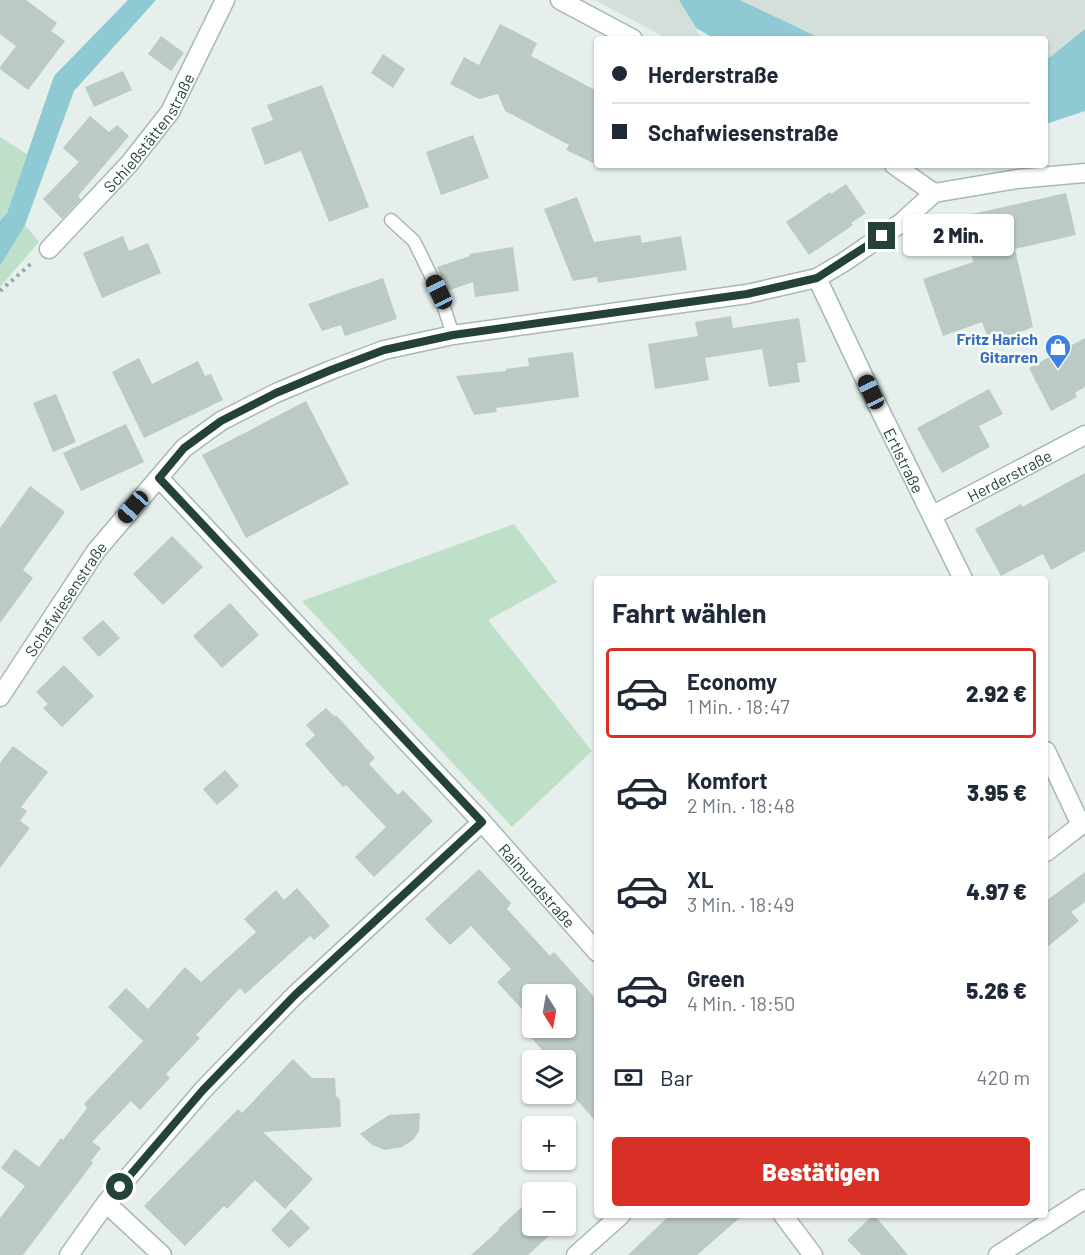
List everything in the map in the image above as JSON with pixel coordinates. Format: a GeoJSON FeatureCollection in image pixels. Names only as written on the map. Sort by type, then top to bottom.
{"type":"FeatureCollection","features":[{"type":"Feature","properties":{"kind":"street","name":"Schießstättenstraße"},"geometry":{"type":"LineString","coordinates":[[49,249],[129,164],[170,112],[225,0]]}},
{"type":"Feature","properties":{"kind":"street"},"geometry":{"type":"LineString","coordinates":[[560,0],[627,36]]}},
{"type":"Feature","properties":{"kind":"street"},"geometry":{"type":"LineString","coordinates":[[898,168],[934,193],[1017,179],[1085,173]]}},
{"type":"Feature","properties":{"kind":"street","name":"Schafwiesenstraße"},"geometry":{"type":"LineString","coordinates":[[2,689],[96,551],[184,448],[221,421],[276,393],[384,350],[453,335],[747,294],[817,278],[901,222],[934,193]]}},
{"type":"Feature","properties":{"kind":"street","name":"Ertlstraße"},"geometry":{"type":"LineString","coordinates":[[817,278],[962,576]]}},
{"type":"Feature","properties":{"kind":"street","name":"Herderstraße"},"geometry":{"type":"LineString","coordinates":[[933,515],[1085,435]]}},
{"type":"Feature","properties":{"kind":"street","name":"Raimundstraße"},"geometry":{"type":"LineString","coordinates":[[159,478],[482,822],[594,949]]}},
{"type":"Feature","properties":{"kind":"street"},"geometry":{"type":"LineString","coordinates":[[1048,755],[1083,824],[1048,850]]}},
{"type":"Feature","properties":{"kind":"street"},"geometry":{"type":"LineString","coordinates":[[69,1255],[106,1203],[203,1090],[295,995],[482,822]]}},
{"type":"Feature","properties":{"kind":"street"},"geometry":{"type":"LineString","coordinates":[[998,1255],[1085,1199]]}},
{"type":"Feature","properties":{"kind":"street"},"geometry":{"type":"LineString","coordinates":[[106,1203],[162,1255]]}},
{"type":"Feature","properties":{"kind":"street"},"geometry":{"type":"LineString","coordinates":[[576,1255],[618,1218]]}},
{"type":"Feature","properties":{"kind":"street"},"geometry":{"type":"LineString","coordinates":[[785,1218],[813,1255]]}},
{"type":"Feature","properties":{"kind":"lane"},"geometry":{"type":"LineString","coordinates":[[391,220],[414,241],[439,292],[453,335]]}},
{"type":"Feature","properties":{"kind":"path"},"geometry":{"type":"LineString","coordinates":[[0,291],[49,249]]}},
{"type":"Feature","properties":{"kind":"shaded area"},"geometry":{"type":"Polygon","coordinates":[[[595,0],[679,0],[700,36],[662,36],[595,0]]]}},
{"type":"Feature","properties":{"kind":"shaded area"},"geometry":{"type":"Polygon","coordinates":[[[740,0],[1085,0],[1085,29],[1048,58],[1048,36],[816,36],[740,0]]]}},
{"type":"Feature","properties":{"kind":"green space"},"geometry":{"type":"Polygon","coordinates":[[[0,137],[27,154],[7,213],[0,221],[0,137]]]}},
{"type":"Feature","properties":{"kind":"green space"},"geometry":{"type":"Polygon","coordinates":[[[25,225],[39,242],[0,287],[0,266],[25,225]]]}},
{"type":"Feature","properties":{"kind":"green space"},"geometry":{"type":"Polygon","coordinates":[[[514,524],[557,582],[488,620],[592,751],[512,827],[302,601],[514,524]]]}},
{"type":"Feature","properties":{"kind":"water"},"geometry":{"type":"Polygon","coordinates":[[[128,0],[156,0],[74,91],[25,225],[0,266],[0,221],[7,213],[54,76],[128,0]]]}},
{"type":"Feature","properties":{"kind":"water"},"geometry":{"type":"Polygon","coordinates":[[[679,0],[740,0],[816,36],[710,36],[696,28],[679,0]]]}},
{"type":"Feature","properties":{"kind":"water"},"geometry":{"type":"Polygon","coordinates":[[[1085,29],[1085,111],[1048,123],[1048,58],[1085,29]]]}},
{"type":"Feature","properties":{"kind":"building"},"geometry":{"type":"Polygon","coordinates":[[[0,0],[26,0],[57,23],[51,31],[65,41],[28,90],[0,69],[16,46],[0,34],[0,0]]]}},
{"type":"Feature","properties":{"kind":"building"},"geometry":{"type":"Polygon","coordinates":[[[500,24],[537,43],[531,56],[594,89],[594,164],[566,150],[569,145],[505,111],[498,94],[479,99],[450,84],[464,57],[479,65],[500,24]]]}},
{"type":"Feature","properties":{"kind":"building"},"geometry":{"type":"Polygon","coordinates":[[[161,36],[184,53],[171,71],[148,54],[161,36]]]}},
{"type":"Feature","properties":{"kind":"building"},"geometry":{"type":"Polygon","coordinates":[[[383,54],[405,69],[393,88],[371,73],[383,54]]]}},
{"type":"Feature","properties":{"kind":"building"},"geometry":{"type":"Polygon","coordinates":[[[123,71],[132,90],[94,107],[85,87],[123,71]]]}},
{"type":"Feature","properties":{"kind":"building"},"geometry":{"type":"Polygon","coordinates":[[[322,85],[369,207],[329,222],[301,151],[265,165],[251,128],[273,120],[267,105],[322,85]]]}},
{"type":"Feature","properties":{"kind":"building"},"geometry":{"type":"Polygon","coordinates":[[[90,116],[109,132],[117,125],[129,136],[78,196],[81,199],[62,219],[43,199],[79,162],[63,148],[90,116]]]}},
{"type":"Feature","properties":{"kind":"building"},"geometry":{"type":"Polygon","coordinates":[[[473,135],[489,178],[441,195],[426,152],[473,135]]]}},
{"type":"Feature","properties":{"kind":"building"},"geometry":{"type":"Polygon","coordinates":[[[846,184],[866,213],[851,223],[853,225],[809,255],[786,222],[830,192],[831,194],[846,184]]]}},
{"type":"Feature","properties":{"kind":"building"},"geometry":{"type":"Polygon","coordinates":[[[1066,193],[1076,235],[1015,249],[1033,327],[990,344],[982,322],[943,336],[923,279],[973,262],[963,216],[1066,193]]]}},
{"type":"Feature","properties":{"kind":"building"},"geometry":{"type":"Polygon","coordinates":[[[577,197],[594,242],[640,235],[642,243],[681,236],[687,270],[598,283],[597,277],[573,281],[544,209],[577,197]]]}},
{"type":"Feature","properties":{"kind":"building"},"geometry":{"type":"Polygon","coordinates":[[[123,236],[129,251],[148,243],[161,273],[102,298],[83,253],[123,236]]]}},
{"type":"Feature","properties":{"kind":"building"},"geometry":{"type":"Polygon","coordinates":[[[513,247],[519,291],[475,297],[473,282],[447,291],[437,267],[470,256],[469,254],[513,247]]]}},
{"type":"Feature","properties":{"kind":"building"},"geometry":{"type":"Polygon","coordinates":[[[383,278],[397,319],[345,336],[341,325],[322,331],[308,304],[383,278]]]}},
{"type":"Feature","properties":{"kind":"building"},"geometry":{"type":"Polygon","coordinates":[[[731,316],[733,328],[799,318],[806,362],[797,363],[800,382],[769,387],[762,349],[705,358],[709,380],[655,389],[648,344],[698,336],[695,322],[731,316]]]}},
{"type":"Feature","properties":{"kind":"building","name":"Fritz Harich Gitarren"},"geometry":{"type":"Polygon","coordinates":[[[1085,338],[1085,387],[1075,393],[1077,397],[1051,411],[1029,368],[1085,338]]]}},
{"type":"Feature","properties":{"kind":"building"},"geometry":{"type":"Polygon","coordinates":[[[573,352],[579,397],[496,408],[497,412],[474,415],[456,376],[506,371],[506,369],[529,366],[528,358],[573,352]]]}},
{"type":"Feature","properties":{"kind":"building"},"geometry":{"type":"Polygon","coordinates":[[[139,358],[152,384],[198,361],[205,376],[211,374],[223,400],[144,438],[112,372],[139,358]]]}},
{"type":"Feature","properties":{"kind":"building"},"geometry":{"type":"Polygon","coordinates":[[[989,389],[1003,414],[979,426],[990,447],[942,473],[917,428],[989,389]]]}},
{"type":"Feature","properties":{"kind":"building"},"geometry":{"type":"Polygon","coordinates":[[[56,394],[76,442],[53,452],[33,403],[56,394]]]}},
{"type":"Feature","properties":{"kind":"building"},"geometry":{"type":"Polygon","coordinates":[[[306,401],[349,484],[246,538],[202,455],[306,401]]]}},
{"type":"Feature","properties":{"kind":"building"},"geometry":{"type":"Polygon","coordinates":[[[126,424],[144,462],[81,491],[63,453],[126,424]]]}},
{"type":"Feature","properties":{"kind":"building"},"geometry":{"type":"Polygon","coordinates":[[[1085,473],[1085,551],[1051,570],[1043,554],[1001,576],[975,529],[1085,473]]]}},
{"type":"Feature","properties":{"kind":"building"},"geometry":{"type":"Polygon","coordinates":[[[30,486],[65,512],[23,570],[33,578],[0,623],[0,528],[30,486]]]}},
{"type":"Feature","properties":{"kind":"building"},"geometry":{"type":"Polygon","coordinates":[[[172,536],[203,567],[163,605],[133,574],[172,536]]]}},
{"type":"Feature","properties":{"kind":"building"},"geometry":{"type":"Polygon","coordinates":[[[230,603],[259,635],[222,668],[193,636],[230,603]]]}},
{"type":"Feature","properties":{"kind":"building"},"geometry":{"type":"Polygon","coordinates":[[[103,620],[120,638],[99,657],[82,638],[103,620]]]}},
{"type":"Feature","properties":{"kind":"building"},"geometry":{"type":"Polygon","coordinates":[[[64,665],[94,696],[62,727],[43,708],[48,704],[36,692],[64,665]]]}},
{"type":"Feature","properties":{"kind":"building"},"geometry":{"type":"Polygon","coordinates":[[[326,708],[335,717],[336,715],[375,758],[369,764],[398,795],[403,790],[433,821],[374,877],[355,857],[386,827],[346,785],[343,787],[305,744],[315,735],[306,725],[326,708]]]}},
{"type":"Feature","properties":{"kind":"building"},"geometry":{"type":"Polygon","coordinates":[[[13,746],[48,772],[21,807],[27,811],[20,821],[30,828],[0,868],[0,763],[13,746]]]}},
{"type":"Feature","properties":{"kind":"building"},"geometry":{"type":"Polygon","coordinates":[[[225,770],[239,786],[217,805],[203,789],[225,770]]]}},
{"type":"Feature","properties":{"kind":"building"},"geometry":{"type":"Polygon","coordinates":[[[479,869],[511,903],[507,909],[550,956],[554,952],[594,997],[594,1120],[576,1099],[576,1050],[542,1050],[531,1038],[576,1038],[576,984],[522,984],[522,1009],[497,982],[511,969],[471,926],[450,945],[425,919],[479,869]]]}},
{"type":"Feature","properties":{"kind":"building"},"geometry":{"type":"Polygon","coordinates":[[[1085,872],[1085,902],[1071,912],[1079,921],[1048,946],[1048,900],[1085,872]]]}},
{"type":"Feature","properties":{"kind":"building"},"geometry":{"type":"Polygon","coordinates":[[[297,888],[330,926],[314,940],[310,936],[245,994],[240,988],[196,1035],[200,1038],[166,1074],[170,1078],[140,1110],[131,1101],[92,1142],[101,1148],[91,1161],[93,1163],[23,1255],[0,1255],[0,1218],[25,1186],[1,1168],[15,1149],[39,1167],[87,1108],[84,1104],[143,1041],[108,1007],[126,988],[148,1009],[185,967],[201,982],[256,932],[244,919],[276,890],[284,900],[297,888]]]}},
{"type":"Feature","properties":{"kind":"building"},"geometry":{"type":"Polygon","coordinates":[[[293,1059],[312,1078],[335,1078],[336,1096],[340,1100],[341,1127],[263,1132],[313,1179],[285,1209],[255,1180],[227,1209],[224,1206],[185,1246],[144,1206],[238,1109],[242,1113],[293,1059]]]}},
{"type":"Feature","properties":{"kind":"building"},"geometry":{"type":"Polygon","coordinates":[[[420,1113],[419,1131],[413,1140],[402,1147],[385,1150],[372,1145],[360,1134],[389,1115],[420,1113]]]}},
{"type":"Feature","properties":{"kind":"building"},"geometry":{"type":"Polygon","coordinates":[[[522,1207],[522,1236],[549,1236],[528,1255],[471,1255],[522,1207]]]}},
{"type":"Feature","properties":{"kind":"building"},"geometry":{"type":"Polygon","coordinates":[[[291,1209],[310,1228],[289,1248],[271,1230],[291,1209]]]}},
{"type":"Feature","properties":{"kind":"building"},"geometry":{"type":"Polygon","coordinates":[[[667,1218],[740,1218],[697,1255],[628,1255],[667,1218]]]}},
{"type":"Feature","properties":{"kind":"building"},"geometry":{"type":"Polygon","coordinates":[[[870,1218],[877,1218],[908,1255],[862,1255],[847,1240],[870,1218]]]}},
{"type":"Feature","properties":{"kind":"place","name":"Fritz Harich Gitarren"},"geometry":{"type":"Point","coordinates":[1058,370]}},
{"type":"Feature","properties":{"kind":"route"},"geometry":{"type":"LineString","coordinates":[[120,1187],[203,1090],[295,995],[482,822],[159,478],[184,448],[221,421],[276,393],[384,350],[453,335],[747,294],[817,278],[882,236]]}}]}
